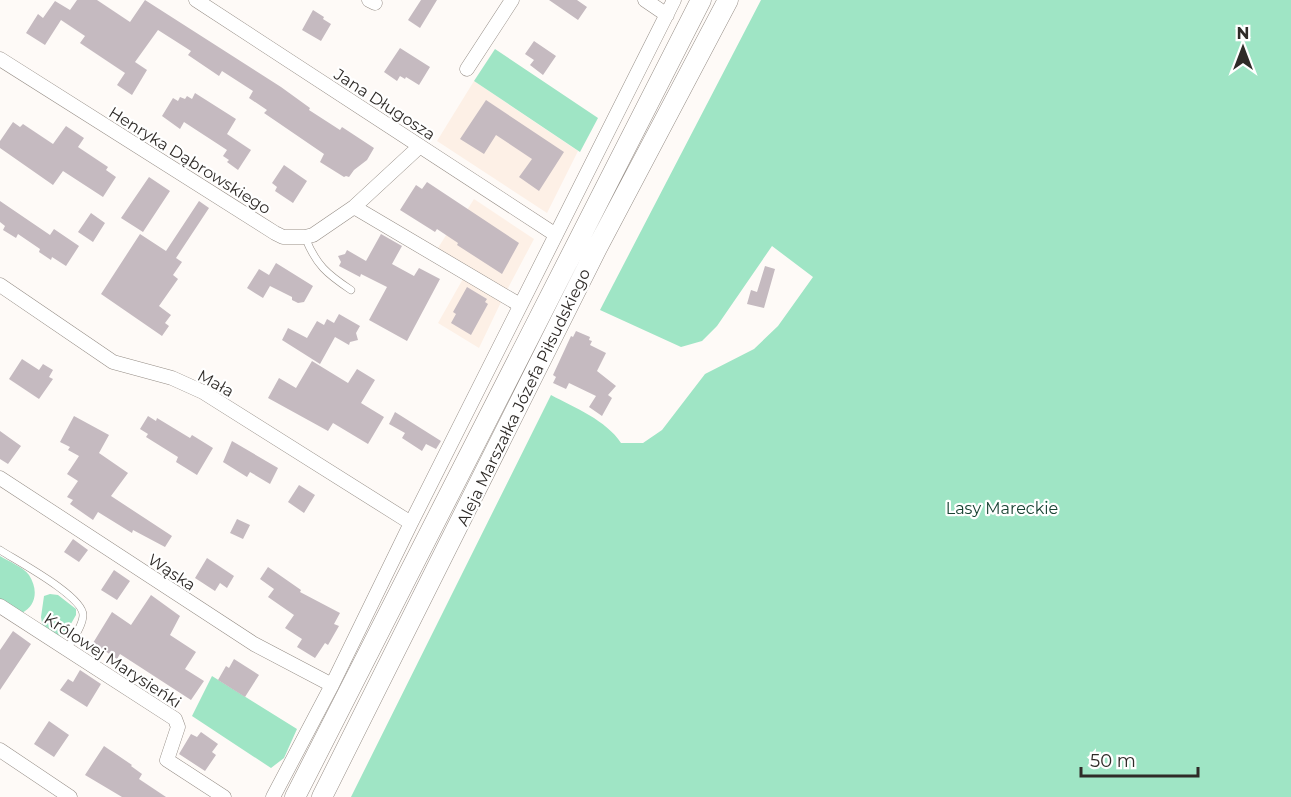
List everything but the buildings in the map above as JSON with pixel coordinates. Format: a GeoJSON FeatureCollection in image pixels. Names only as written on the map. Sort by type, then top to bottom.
{"type":"FeatureCollection","features":[{"type":"Feature","properties":{"kind":"main road","name":"Aleja Marszałka Józefa Piłsudskiego"},"geometry":{"type":"LineString","coordinates":[[295,797],[700,0]]}},
{"type":"Feature","properties":{"kind":"main road","name":"Aleja Marszałka Józefa Piłsudskiego"},"geometry":{"type":"LineString","coordinates":[[322,797],[592,258],[728,0]]}},
{"type":"Feature","properties":{"kind":"street","name":"Jana Długosza"},"geometry":{"type":"LineString","coordinates":[[196,0],[556,235]]}},
{"type":"Feature","properties":{"kind":"street"},"geometry":{"type":"LineString","coordinates":[[467,69],[512,0]]}},
{"type":"Feature","properties":{"kind":"street"},"geometry":{"type":"LineString","coordinates":[[645,0],[667,15]]}},
{"type":"Feature","properties":{"kind":"street"},"geometry":{"type":"LineString","coordinates":[[273,797],[332,685],[674,0]]}},
{"type":"Feature","properties":{"kind":"street","name":"Henryka Dąbrowskiego"},"geometry":{"type":"LineString","coordinates":[[0,59],[275,233],[283,237],[305,237]]}},
{"type":"Feature","properties":{"kind":"street"},"geometry":{"type":"LineString","coordinates":[[305,237],[313,235],[354,207],[420,146]]}},
{"type":"Feature","properties":{"kind":"street"},"geometry":{"type":"LineString","coordinates":[[354,207],[520,305]]}},
{"type":"Feature","properties":{"kind":"street","name":"Mała"},"geometry":{"type":"LineString","coordinates":[[0,285],[113,362],[171,378],[203,392],[411,523]]}},
{"type":"Feature","properties":{"kind":"street","name":"Wąska"},"geometry":{"type":"LineString","coordinates":[[0,478],[254,644],[332,685]]}},
{"type":"Feature","properties":{"kind":"street","name":"Królowej Marysieńki"},"geometry":{"type":"LineString","coordinates":[[0,606],[175,719],[178,727],[167,760],[224,797]]}},
{"type":"Feature","properties":{"kind":"street"},"geometry":{"type":"LineString","coordinates":[[0,750],[70,797]]}},
{"type":"Feature","properties":{"kind":"lane"},"geometry":{"type":"LineString","coordinates":[[305,237],[318,265],[328,275],[351,290]]}},
{"type":"Feature","properties":{"kind":"lane"},"geometry":{"type":"LineString","coordinates":[[0,550],[67,594],[79,605],[83,613],[82,621],[67,649]]}},
{"type":"Feature","properties":{"kind":"shaded area"},"geometry":{"type":"Polygon","coordinates":[[[474,81],[578,151],[547,213],[437,141],[474,81]]]}},
{"type":"Feature","properties":{"kind":"shaded area"},"geometry":{"type":"Polygon","coordinates":[[[474,199],[534,239],[507,290],[438,248],[455,221],[459,223],[474,199]]]}},
{"type":"Feature","properties":{"kind":"shaded area"},"geometry":{"type":"Polygon","coordinates":[[[464,277],[502,300],[479,348],[438,323],[464,277]]]}},
{"type":"Feature","properties":{"kind":"green space","name":"Lasy Mareckie"},"geometry":{"type":"Polygon","coordinates":[[[761,0],[1291,0],[1291,797],[351,797],[551,395],[599,421],[621,443],[643,443],[662,430],[705,374],[754,349],[778,326],[813,277],[772,246],[717,326],[702,341],[681,347],[600,310],[761,0]]]}},
{"type":"Feature","properties":{"kind":"green space"},"geometry":{"type":"Polygon","coordinates":[[[495,49],[598,118],[580,152],[474,81],[495,49]]]}},
{"type":"Feature","properties":{"kind":"green space"},"geometry":{"type":"Polygon","coordinates":[[[0,556],[23,569],[32,580],[35,591],[33,601],[31,606],[22,613],[0,599],[0,556]]]}},
{"type":"Feature","properties":{"kind":"green space"},"geometry":{"type":"Polygon","coordinates":[[[58,595],[76,609],[76,615],[64,636],[56,637],[43,629],[41,617],[44,596],[58,595]]]}},
{"type":"Feature","properties":{"kind":"green space"},"geometry":{"type":"Polygon","coordinates":[[[212,676],[297,729],[284,758],[271,768],[192,716],[212,676]]]}}]}
